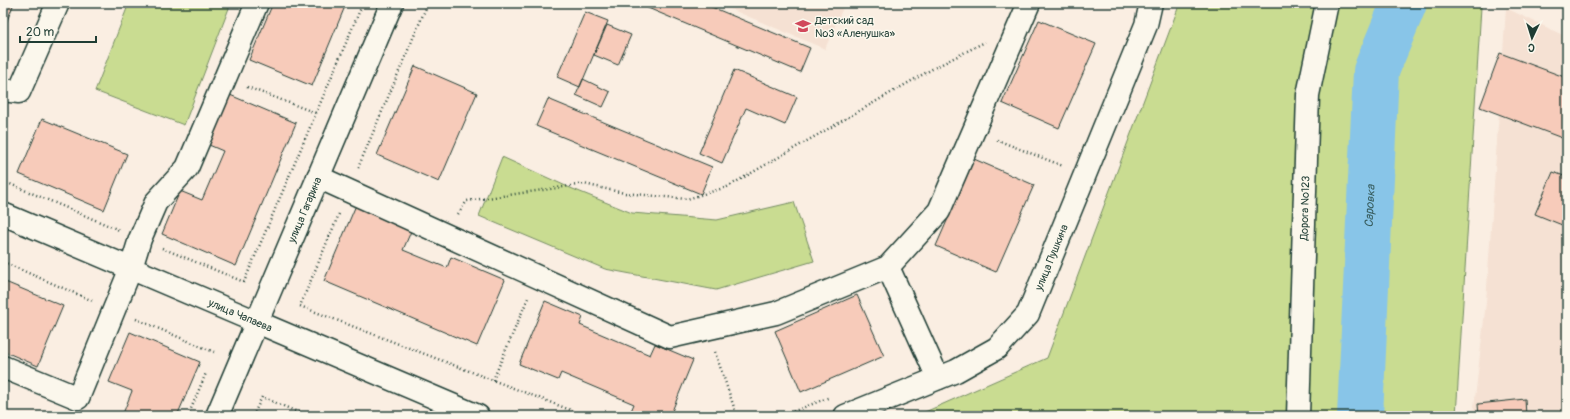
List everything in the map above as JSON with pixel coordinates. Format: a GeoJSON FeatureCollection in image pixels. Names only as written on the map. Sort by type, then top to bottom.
{"type":"FeatureCollection","features":[{"type":"Feature","properties":{"kind":"street"},"geometry":{"type":"LineString","coordinates":[[3,90],[19,92],[58,3]]}},
{"type":"Feature","properties":{"kind":"street"},"geometry":{"type":"LineString","coordinates":[[3,367],[78,398],[156,202],[187,168],[257,3]]}},
{"type":"Feature","properties":{"kind":"street","name":"улица Гагарина"},"geometry":{"type":"LineString","coordinates":[[217,416],[392,3]]}},
{"type":"Feature","properties":{"kind":"street"},"geometry":{"type":"LineString","coordinates":[[318,177],[670,337],[776,313],[888,266],[939,212],[1029,3]]}},
{"type":"Feature","properties":{"kind":"street","name":"улица Пушкина"},"geometry":{"type":"LineString","coordinates":[[845,416],[956,371],[998,348],[1028,314],[1146,25],[1151,3]]}},
{"type":"Feature","properties":{"kind":"street","name":"Дорога №123"},"geometry":{"type":"LineString","coordinates":[[1298,416],[1308,95],[1327,3]]}},
{"type":"Feature","properties":{"kind":"street","name":"улица Чапаева"},"geometry":{"type":"LineString","coordinates":[[3,214],[471,414]]}},
{"type":"Feature","properties":{"kind":"street"},"geometry":{"type":"LineString","coordinates":[[888,266],[938,378]]}},
{"type":"Feature","properties":{"kind":"path"},"geometry":{"type":"LineString","coordinates":[[244,282],[363,3]]}},
{"type":"Feature","properties":{"kind":"path"},"geometry":{"type":"LineString","coordinates":[[428,3],[300,306],[586,416]]}},
{"type":"Feature","properties":{"kind":"path"},"geometry":{"type":"LineString","coordinates":[[445,235],[467,201],[584,184],[624,193],[687,199],[727,187],[934,68],[986,41]]}},
{"type":"Feature","properties":{"kind":"path"},"geometry":{"type":"LineString","coordinates":[[225,78],[316,113]]}},
{"type":"Feature","properties":{"kind":"path"},"geometry":{"type":"LineString","coordinates":[[974,131],[1065,167]]}},
{"type":"Feature","properties":{"kind":"path"},"geometry":{"type":"LineString","coordinates":[[493,380],[537,277]]}},
{"type":"Feature","properties":{"kind":"path"},"geometry":{"type":"LineString","coordinates":[[707,329],[737,416]]}},
{"type":"Feature","properties":{"kind":"path"},"geometry":{"type":"LineString","coordinates":[[188,416],[206,373]]}},
{"type":"Feature","properties":{"kind":"path"},"geometry":{"type":"LineString","coordinates":[[782,416],[834,395]]}},
{"type":"Feature","properties":{"kind":"path"},"geometry":{"type":"LineString","coordinates":[[253,416],[262,396],[307,416]]}},
{"type":"Feature","properties":{"kind":"shaded area","name":"Детский сад №3 «Аленушка»"},"geometry":{"type":"Polygon","coordinates":[[[716,3],[845,3],[825,49],[716,3]]]}},
{"type":"Feature","properties":{"kind":"shaded area"},"geometry":{"type":"Polygon","coordinates":[[[1506,8],[1567,37],[1567,416],[1473,416],[1486,302],[1506,8]]]}},
{"type":"Feature","properties":{"kind":"green space"},"geometry":{"type":"Polygon","coordinates":[[[129,3],[231,3],[184,125],[95,91],[129,3]]]}},
{"type":"Feature","properties":{"kind":"green space"},"geometry":{"type":"Polygon","coordinates":[[[1180,3],[1472,3],[1481,7],[1456,416],[916,416],[1047,358],[1180,3]]]}},
{"type":"Feature","properties":{"kind":"green space"},"geometry":{"type":"Polygon","coordinates":[[[502,157],[568,187],[632,213],[717,220],[794,202],[814,261],[716,290],[605,269],[479,216],[502,157]]]}},
{"type":"Feature","properties":{"kind":"building"},"geometry":{"type":"Polygon","coordinates":[[[3,3],[14,3],[3,31],[3,3]]]}},
{"type":"Feature","properties":{"kind":"building"},"geometry":{"type":"Polygon","coordinates":[[[273,3],[346,4],[312,86],[249,60],[273,3]]]}},
{"type":"Feature","properties":{"kind":"building"},"geometry":{"type":"Polygon","coordinates":[[[636,3],[702,3],[810,48],[800,72],[636,3]]]}},
{"type":"Feature","properties":{"kind":"building"},"geometry":{"type":"Polygon","coordinates":[[[585,12],[608,21],[580,87],[557,77],[585,12]]]}},
{"type":"Feature","properties":{"kind":"building"},"geometry":{"type":"Polygon","coordinates":[[[1039,20],[1096,44],[1059,128],[1002,103],[1039,20]]]}},
{"type":"Feature","properties":{"kind":"building"},"geometry":{"type":"Polygon","coordinates":[[[607,25],[631,35],[618,65],[594,55],[607,25]]]}},
{"type":"Feature","properties":{"kind":"building"},"geometry":{"type":"Polygon","coordinates":[[[1500,53],[1567,78],[1567,125],[1562,138],[1480,107],[1500,53]]]}},
{"type":"Feature","properties":{"kind":"building"},"geometry":{"type":"Polygon","coordinates":[[[415,66],[477,93],[439,182],[377,155],[415,66]]]}},
{"type":"Feature","properties":{"kind":"building"},"geometry":{"type":"Polygon","coordinates":[[[734,70],[797,97],[785,125],[746,108],[722,163],[699,153],[734,70]]]}},
{"type":"Feature","properties":{"kind":"building"},"geometry":{"type":"Polygon","coordinates":[[[583,79],[610,92],[603,107],[576,95],[583,79]]]}},
{"type":"Feature","properties":{"kind":"building"},"geometry":{"type":"Polygon","coordinates":[[[230,95],[296,123],[236,266],[162,234],[180,191],[202,200],[223,151],[209,145],[230,95]]]}},
{"type":"Feature","properties":{"kind":"building"},"geometry":{"type":"Polygon","coordinates":[[[548,99],[712,167],[701,194],[536,126],[548,99]]]}},
{"type":"Feature","properties":{"kind":"building"},"geometry":{"type":"Polygon","coordinates":[[[42,119],[127,154],[104,210],[19,174],[42,119]]]}},
{"type":"Feature","properties":{"kind":"building"},"geometry":{"type":"Polygon","coordinates":[[[974,159],[1034,185],[996,272],[936,246],[974,159]]]}},
{"type":"Feature","properties":{"kind":"building"},"geometry":{"type":"Polygon","coordinates":[[[1553,172],[1567,177],[1567,227],[1535,214],[1553,172]]]}},
{"type":"Feature","properties":{"kind":"building"},"geometry":{"type":"Polygon","coordinates":[[[356,205],[412,229],[403,250],[447,268],[451,257],[505,280],[477,346],[324,281],[356,205]]]}},
{"type":"Feature","properties":{"kind":"building"},"geometry":{"type":"Polygon","coordinates":[[[3,281],[63,306],[38,366],[3,351],[3,281]]]}},
{"type":"Feature","properties":{"kind":"building"},"geometry":{"type":"Polygon","coordinates":[[[857,295],[884,356],[801,392],[775,331],[857,295]]]}},
{"type":"Feature","properties":{"kind":"building"},"geometry":{"type":"Polygon","coordinates":[[[545,301],[583,317],[580,325],[650,355],[655,344],[693,360],[670,416],[643,416],[631,411],[634,404],[561,373],[558,380],[519,364],[545,301]]]}},
{"type":"Feature","properties":{"kind":"building"},"geometry":{"type":"Polygon","coordinates":[[[130,332],[200,362],[177,416],[122,416],[132,391],[109,382],[130,332]]]}},
{"type":"Feature","properties":{"kind":"building"},"geometry":{"type":"Polygon","coordinates":[[[1525,399],[1526,416],[1479,416],[1478,404],[1525,399]]]}},
{"type":"Feature","properties":{"kind":"waterway","name":"Саровка"},"geometry":{"type":"LineString","coordinates":[[1360,416],[1376,71],[1404,3]]}},
{"type":"Feature","properties":{"kind":"place","name":"Детский сад №3 «Аленушка»"},"geometry":{"type":"Point","coordinates":[803,26]}}]}
